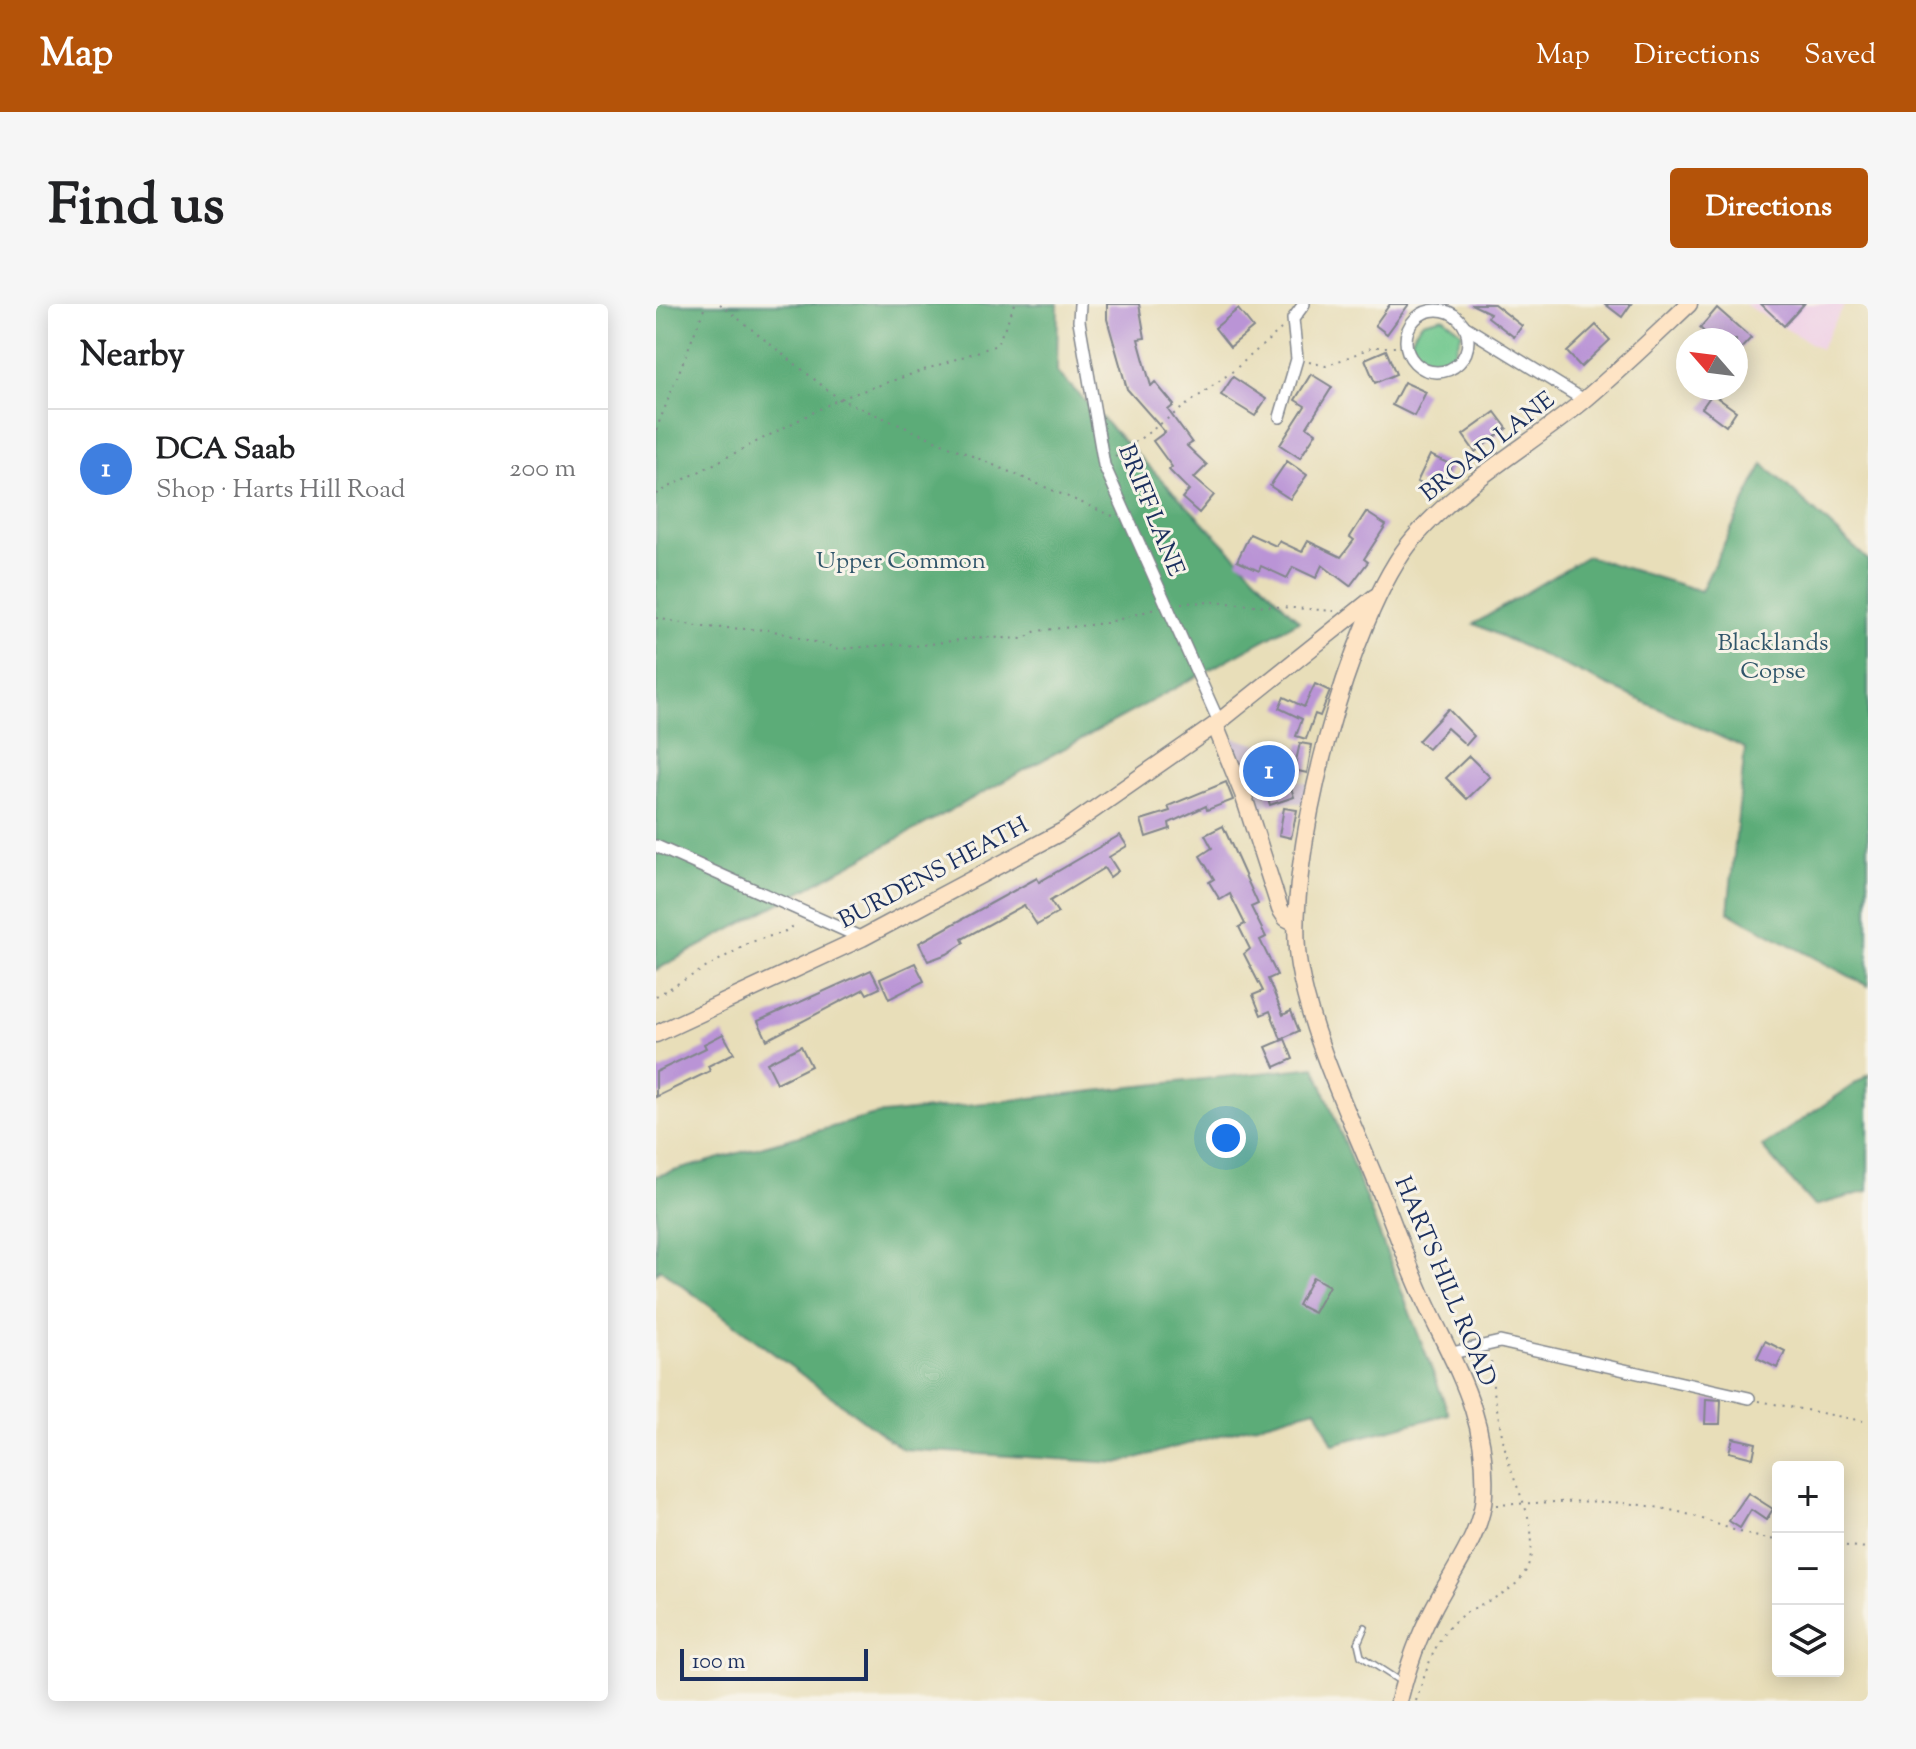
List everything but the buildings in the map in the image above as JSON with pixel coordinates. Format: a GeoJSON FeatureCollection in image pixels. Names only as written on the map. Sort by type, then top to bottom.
{"type":"FeatureCollection","features":[{"type":"Feature","properties":{"kind":"street","name":"BRIFF LANE"},"geometry":{"type":"LineString","coordinates":[[1080,304],[1079,321],[1104,465],[1217,724]]}},
{"type":"Feature","properties":{"kind":"street"},"geometry":{"type":"LineString","coordinates":[[1280,417],[1297,359],[1293,319],[1304,304]]}},
{"type":"Feature","properties":{"kind":"street","name":"BROAD LANE"},"geometry":{"type":"LineString","coordinates":[[1217,724],[1376,596],[1398,559],[1429,522],[1458,495],[1584,400],[1689,304]]}},
{"type":"Feature","properties":{"kind":"street"},"geometry":{"type":"LineString","coordinates":[[1464,326],[1467,347],[1463,357],[1447,370],[1426,370],[1417,365],[1406,347],[1408,328],[1422,314],[1440,310],[1458,318],[1464,326],[1584,400]]}},
{"type":"Feature","properties":{"kind":"street","name":"HARTS HILL ROAD"},"geometry":{"type":"LineString","coordinates":[[1376,596],[1321,765],[1303,856],[1296,923],[1302,982],[1313,1018],[1419,1290],[1464,1377],[1479,1434],[1483,1506],[1430,1614],[1399,1701]]}},
{"type":"Feature","properties":{"kind":"street","name":"HARTS HILL ROAD"},"geometry":{"type":"LineString","coordinates":[[1217,724],[1280,909],[1286,918],[1296,923]]}},
{"type":"Feature","properties":{"kind":"street","name":"BURDENS HEATH"},"geometry":{"type":"LineString","coordinates":[[656,1034],[862,938],[1063,831],[1217,724]]}},
{"type":"Feature","properties":{"kind":"street"},"geometry":{"type":"LineString","coordinates":[[656,846],[862,938]]}},
{"type":"Feature","properties":{"kind":"street"},"geometry":{"type":"LineString","coordinates":[[1452,1353],[1500,1342],[1749,1398]]}},
{"type":"Feature","properties":{"kind":"lane"},"geometry":{"type":"LineString","coordinates":[[1365,1627],[1358,1643],[1361,1656],[1403,1683]]}},
{"type":"Feature","properties":{"kind":"path"},"geometry":{"type":"LineString","coordinates":[[656,430],[706,304]]}},
{"type":"Feature","properties":{"kind":"path"},"geometry":{"type":"LineString","coordinates":[[720,304],[839,399],[1131,524]]}},
{"type":"Feature","properties":{"kind":"path"},"geometry":{"type":"LineString","coordinates":[[656,494],[839,399],[997,345],[1015,304]]}},
{"type":"Feature","properties":{"kind":"path"},"geometry":{"type":"LineString","coordinates":[[1104,465],[1233,371],[1293,319]]}},
{"type":"Feature","properties":{"kind":"path"},"geometry":{"type":"LineString","coordinates":[[1297,359],[1326,366],[1373,347],[1406,347]]}},
{"type":"Feature","properties":{"kind":"path"},"geometry":{"type":"LineString","coordinates":[[656,618],[703,627],[770,630],[840,649],[899,644],[914,646],[983,637],[1023,639],[1036,631],[1106,623],[1194,601],[1359,611]]}},
{"type":"Feature","properties":{"kind":"path"},"geometry":{"type":"LineString","coordinates":[[656,996],[751,942],[784,932],[811,915]]}},
{"type":"Feature","properties":{"kind":"path"},"geometry":{"type":"LineString","coordinates":[[1749,1398],[1868,1422]]}},
{"type":"Feature","properties":{"kind":"path"},"geometry":{"type":"LineString","coordinates":[[1483,1506],[1625,1501],[1714,1521],[1756,1538],[1772,1539]]}},
{"type":"Feature","properties":{"kind":"path"},"geometry":{"type":"LineString","coordinates":[[1844,1546],[1868,1548]]}},
{"type":"Feature","properties":{"kind":"shaded area"},"geometry":{"type":"Polygon","coordinates":[[[1744,304],[1845,304],[1820,349],[1744,304]]]}},
{"type":"Feature","properties":{"kind":"shaded area"},"geometry":{"type":"Polygon","coordinates":[[[1226,738],[1281,751],[1280,757],[1285,759],[1289,777],[1308,784],[1303,803],[1270,803],[1255,811],[1226,738]]]}},
{"type":"Feature","properties":{"kind":"green space","name":"Upper Common"},"geometry":{"type":"Polygon","coordinates":[[[656,304],[1058,304],[1057,372],[1299,621],[656,970],[656,304]]]}},
{"type":"Feature","properties":{"kind":"green space"},"geometry":{"type":"Polygon","coordinates":[[[1443,317],[1462,332],[1454,353],[1433,369],[1418,361],[1411,343],[1423,322],[1443,317]]]}},
{"type":"Feature","properties":{"kind":"green space","name":"Blacklands Copse"},"geometry":{"type":"Polygon","coordinates":[[[1763,464],[1868,560],[1868,986],[1728,912],[1745,748],[1474,624],[1587,556],[1701,591],[1763,464]]]}},
{"type":"Feature","properties":{"kind":"green space"},"geometry":{"type":"Polygon","coordinates":[[[1315,1067],[1449,1414],[1333,1444],[1316,1409],[1118,1463],[902,1449],[660,1269],[656,1274],[656,1176],[875,1115],[1315,1067]]]}},
{"type":"Feature","properties":{"kind":"green space"},"geometry":{"type":"Polygon","coordinates":[[[1868,1075],[1868,1191],[1814,1206],[1762,1147],[1868,1075]]]}},
{"type":"Feature","properties":{"kind":"place","name":"DCA Saab"},"geometry":{"type":"Point","coordinates":[1269,771]}}]}
